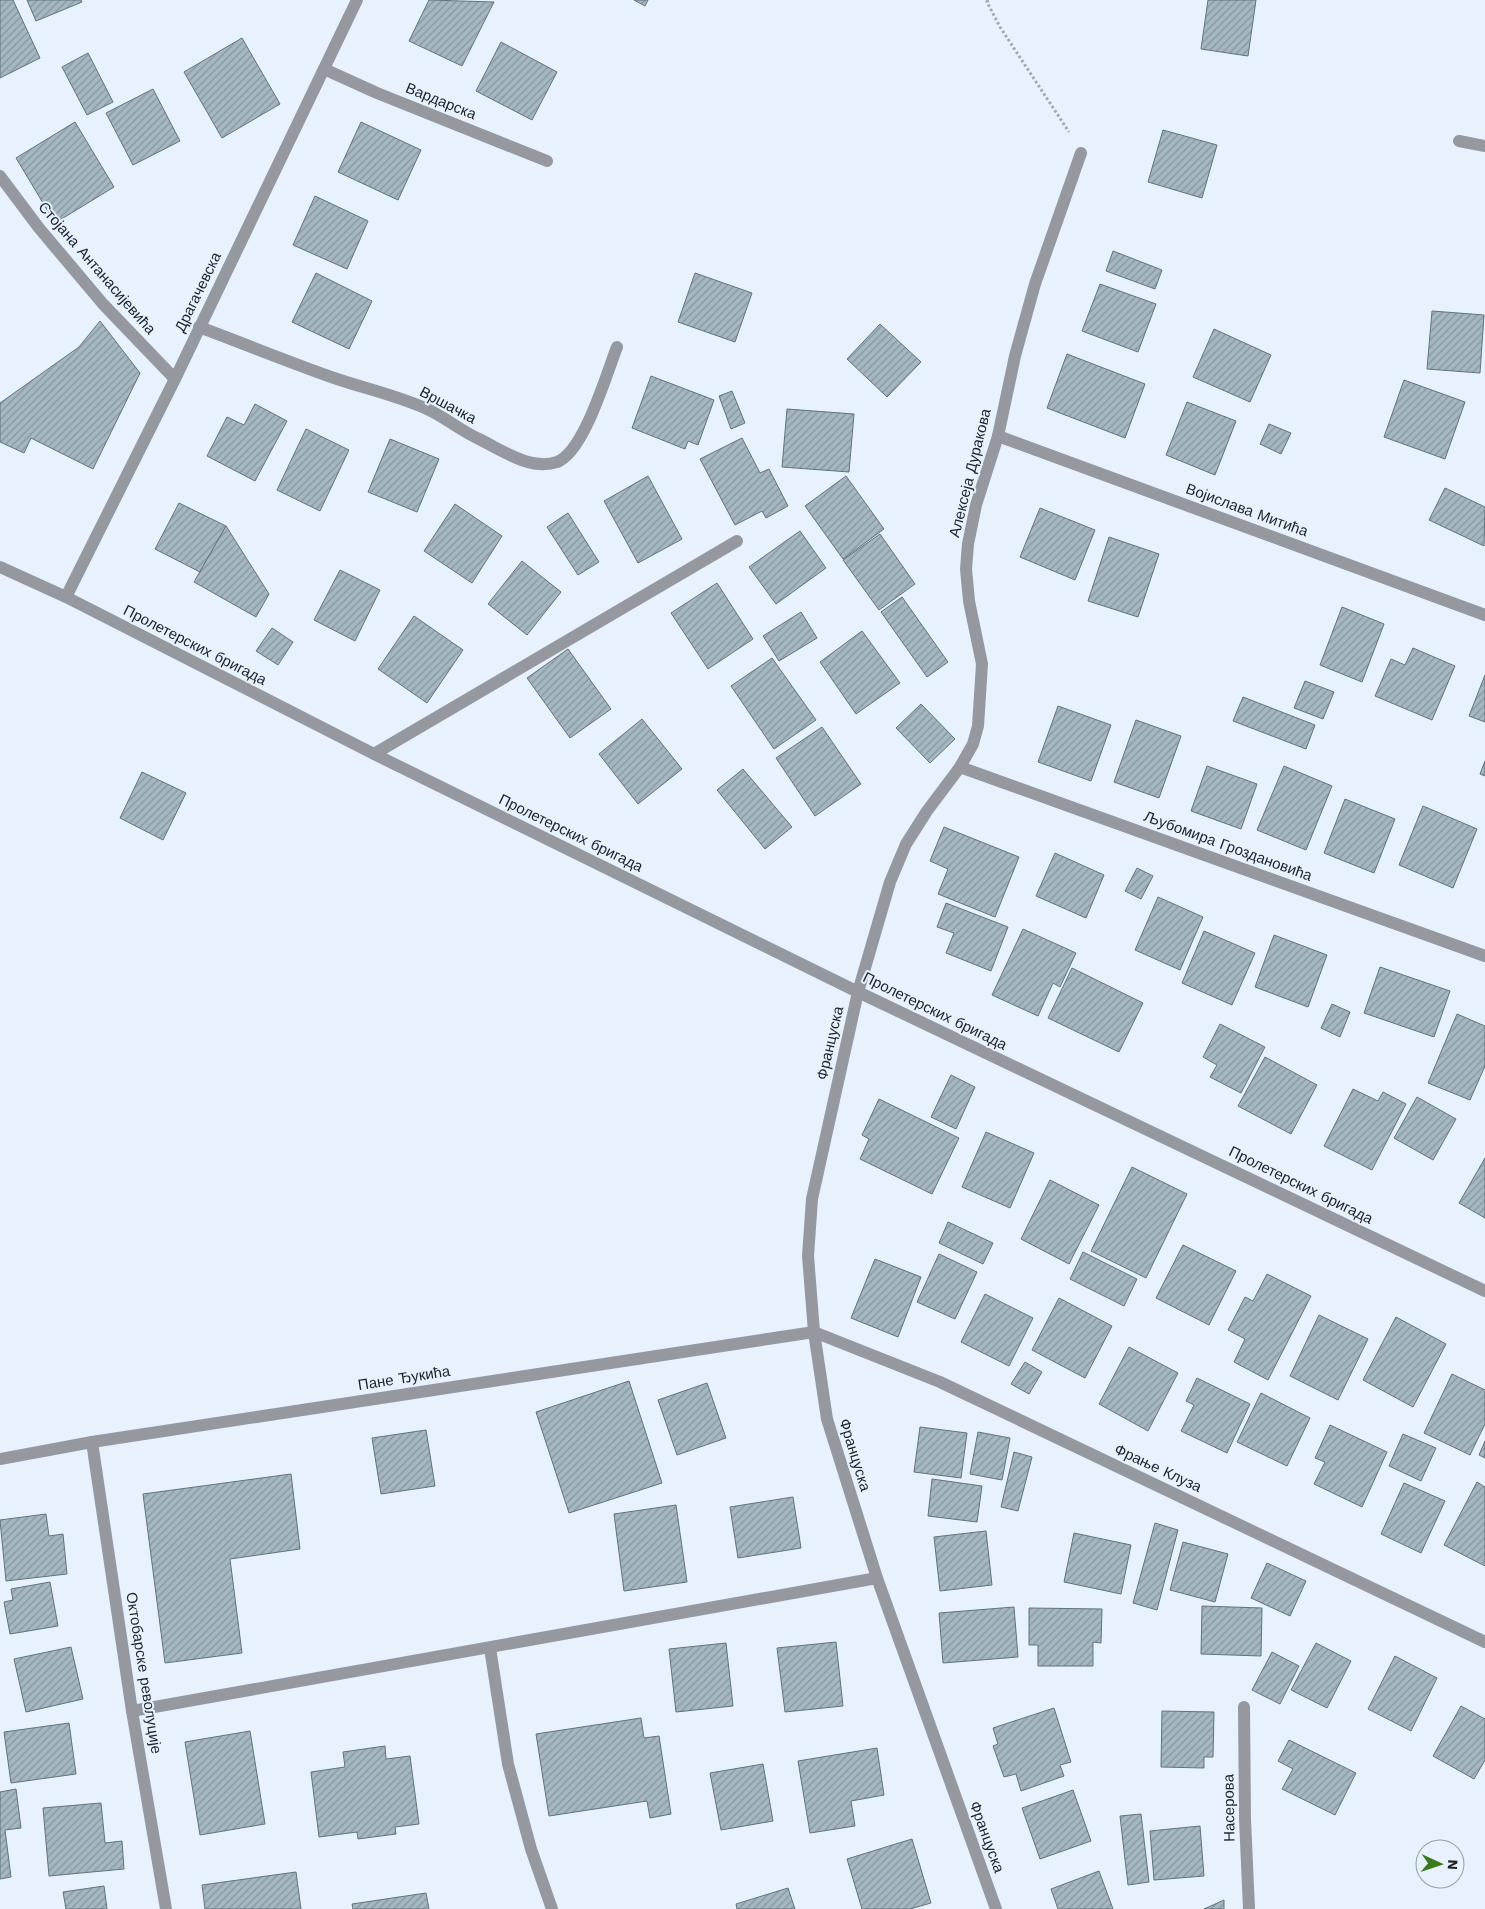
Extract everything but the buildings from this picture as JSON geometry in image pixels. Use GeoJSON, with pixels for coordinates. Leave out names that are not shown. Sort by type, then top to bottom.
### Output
{"type":"FeatureCollection","features":[{"type":"Feature","properties":{"kind":"street","name":"Драгачевска"},"geometry":{"type":"LineString","coordinates":[[66,597],[175,378],[357,0]]}},
{"type":"Feature","properties":{"kind":"street","name":"Вардарска"},"geometry":{"type":"LineString","coordinates":[[324,69],[377,93],[547,160]]}},
{"type":"Feature","properties":{"kind":"street"},"geometry":{"type":"LineString","coordinates":[[1459,141],[1485,146]]}},
{"type":"Feature","properties":{"kind":"street","name":"Алексеја Дуракова"},"geometry":{"type":"LineString","coordinates":[[858,992],[890,882],[906,844],[974,744],[978,726],[982,664],[966,569],[968,544],[976,505],[998,436],[1015,356],[1035,284],[1081,153]]}},
{"type":"Feature","properties":{"kind":"street","name":"Стојана Антанасијевића"},"geometry":{"type":"LineString","coordinates":[[0,176],[39,228],[103,304],[175,378]]}},
{"type":"Feature","properties":{"kind":"street","name":"Вршачка"},"geometry":{"type":"LineString","coordinates":[[199,327],[337,379],[427,409],[468,434],[526,462],[541,464],[556,462],[567,456],[576,446],[588,422],[617,347]]}},
{"type":"Feature","properties":{"kind":"street","name":"Војислава Митића"},"geometry":{"type":"LineString","coordinates":[[998,436],[1485,615]]}},
{"type":"Feature","properties":{"kind":"street"},"geometry":{"type":"LineString","coordinates":[[374,754],[736,541]]}},
{"type":"Feature","properties":{"kind":"street","name":"Пролетерских бригада"},"geometry":{"type":"LineString","coordinates":[[0,567],[66,597],[374,754],[858,992],[1485,1291]]}},
{"type":"Feature","properties":{"kind":"street","name":"Љубомира Гроздановића"},"geometry":{"type":"LineString","coordinates":[[960,766],[1485,956]]}},
{"type":"Feature","properties":{"kind":"street","name":"Француска"},"geometry":{"type":"LineString","coordinates":[[858,992],[812,1198],[808,1256],[814,1332],[827,1419],[876,1578],[996,1909]]}},
{"type":"Feature","properties":{"kind":"street","name":"Пане Ђукића"},"geometry":{"type":"LineString","coordinates":[[0,1459],[92,1442],[814,1332]]}},
{"type":"Feature","properties":{"kind":"street","name":"Фрање Клуза"},"geometry":{"type":"LineString","coordinates":[[814,1332],[940,1382],[1485,1642]]}},
{"type":"Feature","properties":{"kind":"street","name":"Октобарске револуције"},"geometry":{"type":"LineString","coordinates":[[92,1442],[132,1711],[166,1909]]}},
{"type":"Feature","properties":{"kind":"street"},"geometry":{"type":"LineString","coordinates":[[132,1711],[876,1578]]}},
{"type":"Feature","properties":{"kind":"street"},"geometry":{"type":"LineString","coordinates":[[490,1648],[508,1764],[531,1849],[552,1909]]}},
{"type":"Feature","properties":{"kind":"street","name":"Насерова"},"geometry":{"type":"LineString","coordinates":[[1244,1707],[1245,1818],[1250,1909]]}},
{"type":"Feature","properties":{"kind":"path"},"geometry":{"type":"LineString","coordinates":[[987,1],[1000,27],[1081,153]]}}]}
